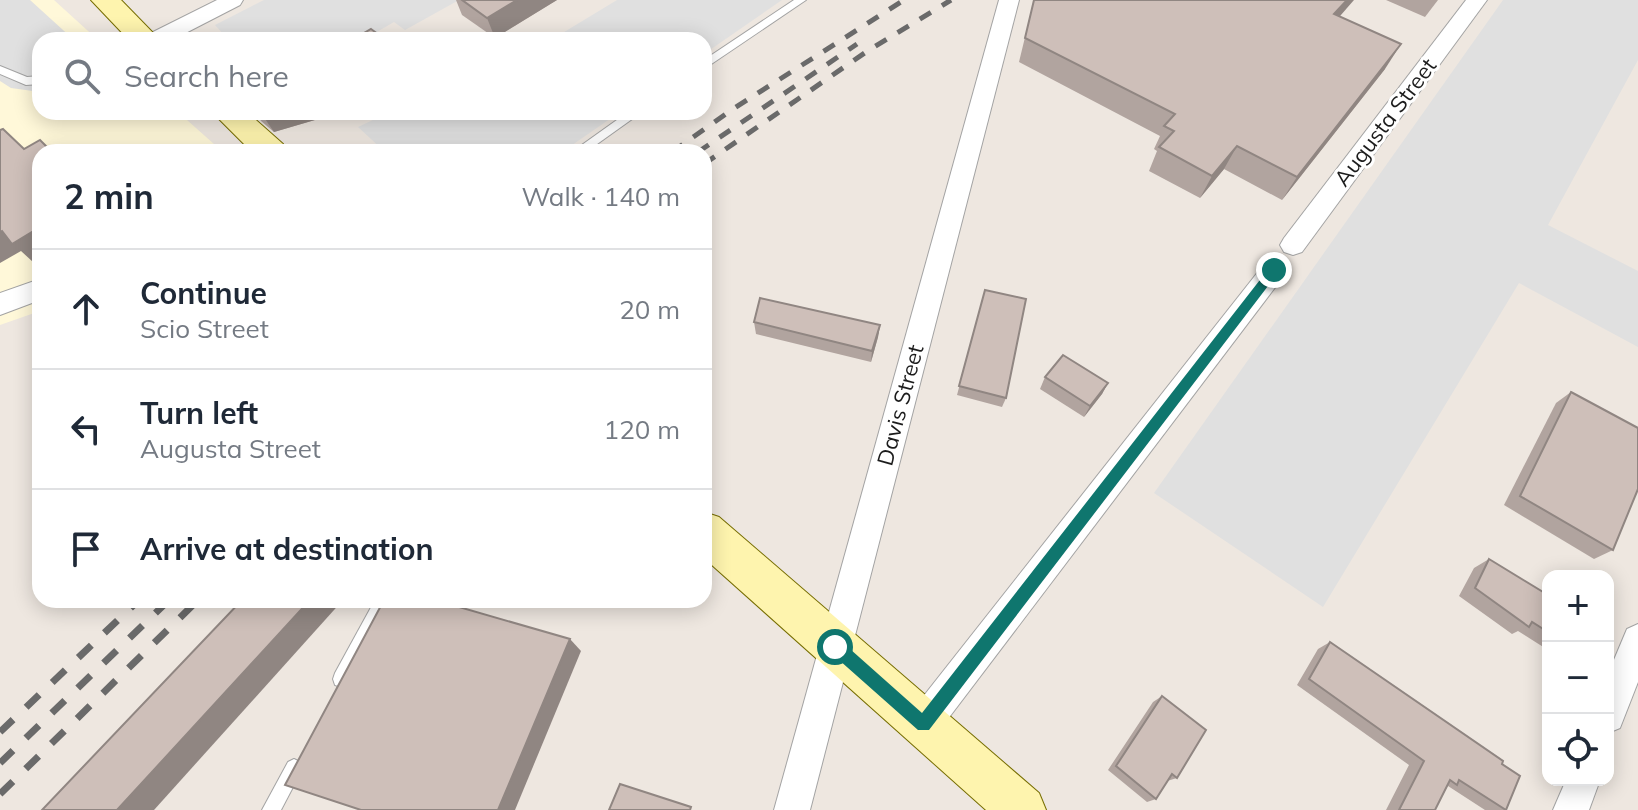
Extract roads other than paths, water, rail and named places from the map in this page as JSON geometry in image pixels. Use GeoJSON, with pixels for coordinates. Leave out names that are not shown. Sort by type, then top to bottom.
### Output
{"type":"FeatureCollection","features":[{"type":"Feature","properties":{"kind":"street"},"geometry":{"type":"LineString","coordinates":[[105,0],[138,32]]}},
{"type":"Feature","properties":{"kind":"street"},"geometry":{"type":"LineString","coordinates":[[171,32],[233,0]]}},
{"type":"Feature","properties":{"kind":"street","name":"Davis Street"},"geometry":{"type":"LineString","coordinates":[[792,810],[1009,0]]}},
{"type":"Feature","properties":{"kind":"street","name":"Augusta Street"},"geometry":{"type":"LineString","coordinates":[[1293,245],[1477,0]]}},
{"type":"Feature","properties":{"kind":"street"},"geometry":{"type":"LineString","coordinates":[[236,120],[263,144]]}},
{"type":"Feature","properties":{"kind":"street"},"geometry":{"type":"LineString","coordinates":[[923,724],[1274,270]]}},
{"type":"Feature","properties":{"kind":"street"},"geometry":{"type":"LineString","coordinates":[[0,304],[32,292]]}},
{"type":"Feature","properties":{"kind":"street"},"geometry":{"type":"LineString","coordinates":[[712,538],[1022,810]]}},
{"type":"Feature","properties":{"kind":"street"},"geometry":{"type":"LineString","coordinates":[[1609,714],[1638,640]]}},
{"type":"Feature","properties":{"kind":"street"},"geometry":{"type":"LineString","coordinates":[[1571,810],[1581,786]]}},
{"type":"Feature","properties":{"kind":"lane"},"geometry":{"type":"LineString","coordinates":[[712,60],[801,0]]}},
{"type":"Feature","properties":{"kind":"lane"},"geometry":{"type":"LineString","coordinates":[[0,70],[32,81]]}},
{"type":"Feature","properties":{"kind":"lane"},"geometry":{"type":"LineString","coordinates":[[590,144],[624,120]]}},
{"type":"Feature","properties":{"kind":"lane"},"geometry":{"type":"LineString","coordinates":[[331,698],[380,608]]}},
{"type":"Feature","properties":{"kind":"lane"},"geometry":{"type":"LineString","coordinates":[[271,810],[301,754]]}},
{"type":"Feature","properties":{"kind":"railway"},"geometry":{"type":"LineString","coordinates":[[683,144],[904,0]]}},
{"type":"Feature","properties":{"kind":"railway"},"geometry":{"type":"LineString","coordinates":[[712,158],[866,52],[951,0]]}},
{"type":"Feature","properties":{"kind":"railway"},"geometry":{"type":"LineString","coordinates":[[710,144],[857,44]]}},
{"type":"Feature","properties":{"kind":"railway"},"geometry":{"type":"LineString","coordinates":[[0,732],[131,608]]}},
{"type":"Feature","properties":{"kind":"railway"},"geometry":{"type":"LineString","coordinates":[[0,763],[161,608]]}},
{"type":"Feature","properties":{"kind":"railway"},"geometry":{"type":"LineString","coordinates":[[0,794],[190,608]]}}]}
